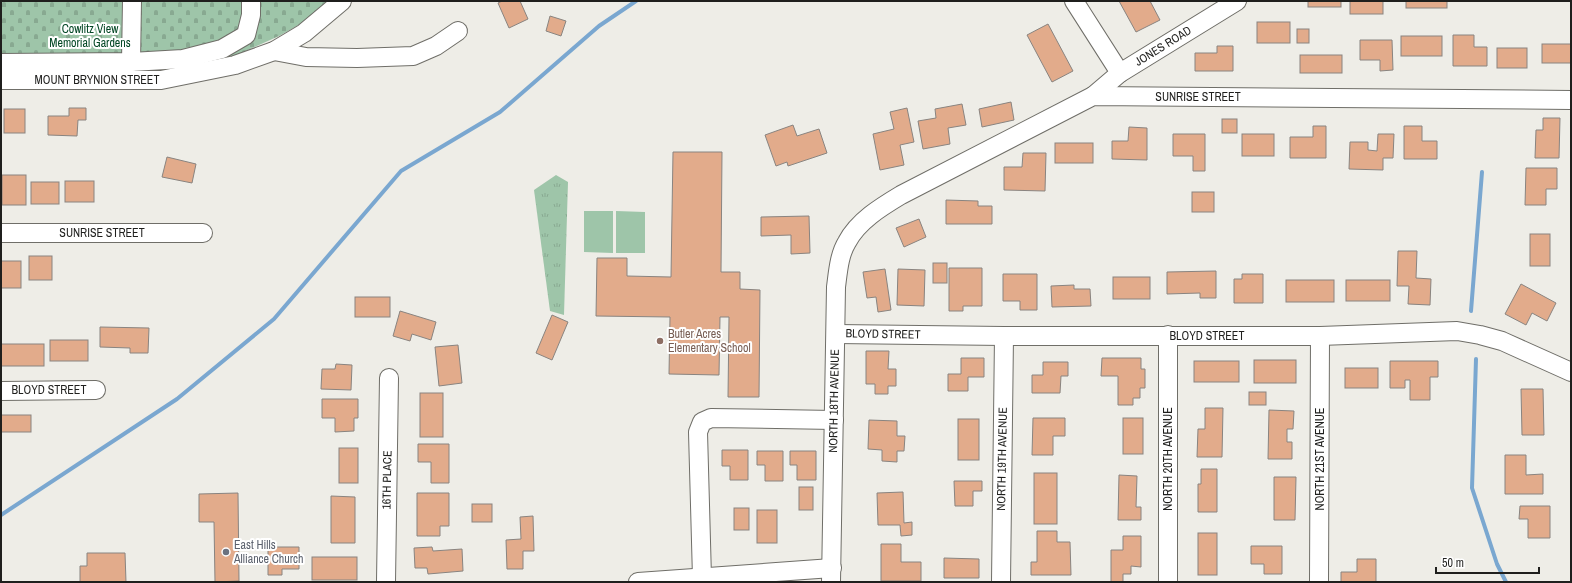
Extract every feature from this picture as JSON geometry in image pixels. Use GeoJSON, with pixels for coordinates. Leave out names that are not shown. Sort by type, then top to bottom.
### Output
{"type":"FeatureCollection","features":[{"type":"Feature","properties":{"kind":"street"},"geometry":{"type":"LineString","coordinates":[[132,1],[132,62]]}},
{"type":"Feature","properties":{"kind":"street"},"geometry":{"type":"LineString","coordinates":[[1,62],[132,62],[183,59],[222,49],[246,36],[251,1]]}},
{"type":"Feature","properties":{"kind":"street","name":"MOUNT BRYNION STREET"},"geometry":{"type":"LineString","coordinates":[[1,80],[161,80],[235,65],[274,51],[304,33],[342,1]]}},
{"type":"Feature","properties":{"kind":"street"},"geometry":{"type":"LineString","coordinates":[[1074,1],[1120,73]]}},
{"type":"Feature","properties":{"kind":"street","name":"JONES ROAD"},"geometry":{"type":"LineString","coordinates":[[1093,96],[1120,73],[1237,1]]}},
{"type":"Feature","properties":{"kind":"street"},"geometry":{"type":"LineString","coordinates":[[274,51],[306,57],[357,58],[413,56],[436,46],[458,31]]}},
{"type":"Feature","properties":{"kind":"street","name":"SUNRISE STREET"},"geometry":{"type":"LineString","coordinates":[[860,226],[878,209],[900,195],[1093,96],[1571,100]]}},
{"type":"Feature","properties":{"kind":"street","name":"NORTH 18TH AVENUE"},"geometry":{"type":"LineString","coordinates":[[832,575],[836,287],[839,264],[847,242],[860,226]]}},
{"type":"Feature","properties":{"kind":"street","name":"SUNRISE STREET"},"geometry":{"type":"LineString","coordinates":[[1,233],[204,233]]}},
{"type":"Feature","properties":{"kind":"street","name":"BLOYD STREET"},"geometry":{"type":"LineString","coordinates":[[836,334],[1004,336],[1320,336],[1457,331],[1480,334],[1502,341],[1571,372]]}},
{"type":"Feature","properties":{"kind":"street","name":"NORTH 20TH AVENUE"},"geometry":{"type":"LineString","coordinates":[[1168,335],[1168,582]]}},
{"type":"Feature","properties":{"kind":"street","name":"NORTH 19TH AVENUE"},"geometry":{"type":"LineString","coordinates":[[1000,582],[1004,336]]}},
{"type":"Feature","properties":{"kind":"street","name":"NORTH 21ST AVENUE"},"geometry":{"type":"LineString","coordinates":[[1319,582],[1320,336]]}},
{"type":"Feature","properties":{"kind":"street","name":"16TH PLACE"},"geometry":{"type":"LineString","coordinates":[[386,582],[389,378]]}},
{"type":"Feature","properties":{"kind":"street","name":"BLOYD STREET"},"geometry":{"type":"LineString","coordinates":[[1,390],[96,390]]}},
{"type":"Feature","properties":{"kind":"street"},"geometry":{"type":"LineString","coordinates":[[702,578],[698,432],[702,422],[711,418],[834,420]]}},
{"type":"Feature","properties":{"kind":"street"},"geometry":{"type":"LineString","coordinates":[[638,582],[702,578],[832,575]]}},
{"type":"Feature","properties":{"kind":"green space","name":"Cowlitz View Memorial Gardens"},"geometry":{"type":"Polygon","coordinates":[[[1,1],[329,1],[313,17],[279,36],[230,58],[153,70],[1,72],[1,1]]]}},
{"type":"Feature","properties":{"kind":"green space"},"geometry":{"type":"Polygon","coordinates":[[[556,175],[568,182],[564,315],[550,311],[534,190],[556,175]]]}},
{"type":"Feature","properties":{"kind":"green space"},"geometry":{"type":"Polygon","coordinates":[[[584,211],[613,211],[613,253],[584,252],[584,211]]]}},
{"type":"Feature","properties":{"kind":"green space"},"geometry":{"type":"Polygon","coordinates":[[[616,211],[645,212],[645,253],[616,253],[616,211]]]}},
{"type":"Feature","properties":{"kind":"building"},"geometry":{"type":"Polygon","coordinates":[[[502,1],[520,1],[528,19],[509,28],[498,3],[502,1]]]}},
{"type":"Feature","properties":{"kind":"building"},"geometry":{"type":"Polygon","coordinates":[[[1119,1],[1150,1],[1160,20],[1136,32],[1119,1]]]}},
{"type":"Feature","properties":{"kind":"building"},"geometry":{"type":"Polygon","coordinates":[[[1308,1],[1341,1],[1341,7],[1308,7],[1308,1]]]}},
{"type":"Feature","properties":{"kind":"building"},"geometry":{"type":"Polygon","coordinates":[[[1350,1],[1383,1],[1383,14],[1350,14],[1350,1]]]}},
{"type":"Feature","properties":{"kind":"building"},"geometry":{"type":"Polygon","coordinates":[[[1406,1],[1447,1],[1447,8],[1406,8],[1406,1]]]}},
{"type":"Feature","properties":{"kind":"building"},"geometry":{"type":"Polygon","coordinates":[[[550,16],[566,21],[561,36],[546,31],[550,16]]]}},
{"type":"Feature","properties":{"kind":"building"},"geometry":{"type":"Polygon","coordinates":[[[1257,22],[1290,22],[1290,43],[1257,43],[1257,22]]]}},
{"type":"Feature","properties":{"kind":"building"},"geometry":{"type":"Polygon","coordinates":[[[1048,24],[1073,71],[1052,82],[1027,35],[1048,24]]]}},
{"type":"Feature","properties":{"kind":"building"},"geometry":{"type":"Polygon","coordinates":[[[1297,29],[1309,29],[1309,43],[1297,43],[1297,29]]]}},
{"type":"Feature","properties":{"kind":"building"},"geometry":{"type":"Polygon","coordinates":[[[1453,35],[1474,35],[1474,47],[1487,47],[1487,66],[1453,66],[1453,35]]]}},
{"type":"Feature","properties":{"kind":"building"},"geometry":{"type":"Polygon","coordinates":[[[1401,36],[1442,36],[1442,56],[1401,56],[1401,36]]]}},
{"type":"Feature","properties":{"kind":"building"},"geometry":{"type":"Polygon","coordinates":[[[1360,40],[1392,40],[1393,70],[1380,71],[1380,60],[1360,60],[1360,40]]]}},
{"type":"Feature","properties":{"kind":"building"},"geometry":{"type":"Polygon","coordinates":[[[1542,44],[1571,44],[1571,63],[1542,63],[1542,44]]]}},
{"type":"Feature","properties":{"kind":"building"},"geometry":{"type":"Polygon","coordinates":[[[1217,46],[1233,46],[1233,71],[1195,71],[1195,53],[1217,53],[1217,46]]]}},
{"type":"Feature","properties":{"kind":"building"},"geometry":{"type":"Polygon","coordinates":[[[1497,48],[1527,48],[1527,68],[1497,68],[1497,48]]]}},
{"type":"Feature","properties":{"kind":"building"},"geometry":{"type":"Polygon","coordinates":[[[1300,55],[1342,55],[1342,73],[1300,73],[1300,55]]]}},
{"type":"Feature","properties":{"kind":"building"},"geometry":{"type":"Polygon","coordinates":[[[1011,102],[1014,120],[982,127],[979,109],[1011,102]]]}},
{"type":"Feature","properties":{"kind":"building"},"geometry":{"type":"Polygon","coordinates":[[[962,104],[966,125],[948,128],[950,144],[923,149],[918,121],[936,118],[935,109],[962,104]]]}},
{"type":"Feature","properties":{"kind":"building"},"geometry":{"type":"Polygon","coordinates":[[[69,108],[86,108],[86,120],[78,120],[77,136],[48,135],[48,116],[69,116],[69,108]]]}},
{"type":"Feature","properties":{"kind":"building"},"geometry":{"type":"Polygon","coordinates":[[[907,108],[914,142],[900,145],[904,165],[880,170],[873,134],[894,129],[890,112],[907,108]]]}},
{"type":"Feature","properties":{"kind":"building"},"geometry":{"type":"Polygon","coordinates":[[[4,109],[25,109],[25,133],[4,133],[4,109]]]}},
{"type":"Feature","properties":{"kind":"building"},"geometry":{"type":"Polygon","coordinates":[[[1543,118],[1560,118],[1559,158],[1535,158],[1536,130],[1543,130],[1543,118]]]}},
{"type":"Feature","properties":{"kind":"building"},"geometry":{"type":"Polygon","coordinates":[[[1222,119],[1237,119],[1237,133],[1222,133],[1222,119]]]}},
{"type":"Feature","properties":{"kind":"building"},"geometry":{"type":"Polygon","coordinates":[[[793,125],[797,136],[819,129],[827,153],[788,166],[787,162],[776,166],[765,135],[793,125]]]}},
{"type":"Feature","properties":{"kind":"building"},"geometry":{"type":"Polygon","coordinates":[[[1313,126],[1326,126],[1326,158],[1290,158],[1290,137],[1313,137],[1313,126]]]}},
{"type":"Feature","properties":{"kind":"building"},"geometry":{"type":"Polygon","coordinates":[[[1404,126],[1422,126],[1422,141],[1437,141],[1437,159],[1404,159],[1404,126]]]}},
{"type":"Feature","properties":{"kind":"building"},"geometry":{"type":"Polygon","coordinates":[[[1129,127],[1147,128],[1147,160],[1112,159],[1112,141],[1128,141],[1129,127]]]}},
{"type":"Feature","properties":{"kind":"building"},"geometry":{"type":"Polygon","coordinates":[[[1173,134],[1205,134],[1205,171],[1193,171],[1193,156],[1173,156],[1173,134]]]}},
{"type":"Feature","properties":{"kind":"building"},"geometry":{"type":"Polygon","coordinates":[[[1242,134],[1274,134],[1274,156],[1242,156],[1242,134]]]}},
{"type":"Feature","properties":{"kind":"building"},"geometry":{"type":"Polygon","coordinates":[[[1378,134],[1394,134],[1393,158],[1383,158],[1383,170],[1349,169],[1350,142],[1368,142],[1368,150],[1377,151],[1378,134]]]}},
{"type":"Feature","properties":{"kind":"building"},"geometry":{"type":"Polygon","coordinates":[[[1055,143],[1093,143],[1093,163],[1055,163],[1055,143]]]}},
{"type":"Feature","properties":{"kind":"building"},"geometry":{"type":"Polygon","coordinates":[[[673,152],[722,152],[721,272],[740,272],[740,289],[760,290],[759,397],[728,397],[729,317],[720,317],[719,375],[669,374],[670,317],[596,316],[597,258],[627,258],[627,276],[671,277],[673,152]]]}},
{"type":"Feature","properties":{"kind":"building"},"geometry":{"type":"Polygon","coordinates":[[[1023,153],[1046,153],[1045,191],[1004,190],[1004,167],[1022,167],[1023,153]]]}},
{"type":"Feature","properties":{"kind":"building"},"geometry":{"type":"Polygon","coordinates":[[[167,157],[196,164],[192,183],[162,177],[167,157]]]}},
{"type":"Feature","properties":{"kind":"building"},"geometry":{"type":"Polygon","coordinates":[[[1526,168],[1557,168],[1557,189],[1546,189],[1546,205],[1525,205],[1526,168]]]}},
{"type":"Feature","properties":{"kind":"building"},"geometry":{"type":"Polygon","coordinates":[[[2,175],[26,175],[26,205],[2,205],[2,175]]]}},
{"type":"Feature","properties":{"kind":"building"},"geometry":{"type":"Polygon","coordinates":[[[65,181],[94,181],[94,202],[65,202],[65,181]]]}},
{"type":"Feature","properties":{"kind":"building"},"geometry":{"type":"Polygon","coordinates":[[[31,182],[59,182],[59,204],[31,204],[31,182]]]}},
{"type":"Feature","properties":{"kind":"building"},"geometry":{"type":"Polygon","coordinates":[[[1192,192],[1214,192],[1214,212],[1192,212],[1192,192]]]}},
{"type":"Feature","properties":{"kind":"building"},"geometry":{"type":"Polygon","coordinates":[[[946,200],[978,201],[978,206],[992,206],[992,224],[946,224],[946,200]]]}},
{"type":"Feature","properties":{"kind":"building"},"geometry":{"type":"Polygon","coordinates":[[[809,216],[810,253],[791,254],[791,235],[761,236],[761,217],[809,216]]]}},
{"type":"Feature","properties":{"kind":"building"},"geometry":{"type":"Polygon","coordinates":[[[919,219],[926,237],[904,247],[896,228],[919,219]]]}},
{"type":"Feature","properties":{"kind":"building"},"geometry":{"type":"Polygon","coordinates":[[[1530,234],[1550,234],[1550,266],[1530,266],[1530,234]]]}},
{"type":"Feature","properties":{"kind":"building"},"geometry":{"type":"Polygon","coordinates":[[[1398,251],[1417,251],[1416,278],[1431,279],[1430,305],[1408,304],[1409,286],[1397,286],[1398,251]]]}},
{"type":"Feature","properties":{"kind":"building"},"geometry":{"type":"Polygon","coordinates":[[[29,256],[52,256],[52,280],[29,280],[29,256]]]}},
{"type":"Feature","properties":{"kind":"building"},"geometry":{"type":"Polygon","coordinates":[[[1,261],[21,261],[21,288],[1,288],[1,261]]]}},
{"type":"Feature","properties":{"kind":"building"},"geometry":{"type":"Polygon","coordinates":[[[933,263],[947,263],[947,283],[933,283],[933,263]]]}},
{"type":"Feature","properties":{"kind":"building"},"geometry":{"type":"Polygon","coordinates":[[[949,268],[982,268],[982,306],[963,306],[963,311],[949,311],[949,268]]]}},
{"type":"Feature","properties":{"kind":"building"},"geometry":{"type":"Polygon","coordinates":[[[885,269],[891,310],[878,312],[876,297],[867,298],[863,272],[885,269]]]}},
{"type":"Feature","properties":{"kind":"building"},"geometry":{"type":"Polygon","coordinates":[[[898,269],[925,270],[924,306],[897,305],[898,269]]]}},
{"type":"Feature","properties":{"kind":"building"},"geometry":{"type":"Polygon","coordinates":[[[1216,271],[1216,298],[1200,298],[1200,293],[1167,294],[1167,272],[1216,271]]]}},
{"type":"Feature","properties":{"kind":"building"},"geometry":{"type":"Polygon","coordinates":[[[1003,274],[1037,274],[1037,310],[1020,310],[1020,301],[1003,301],[1003,274]]]}},
{"type":"Feature","properties":{"kind":"building"},"geometry":{"type":"Polygon","coordinates":[[[1242,274],[1263,274],[1263,303],[1234,303],[1234,279],[1242,279],[1242,274]]]}},
{"type":"Feature","properties":{"kind":"building"},"geometry":{"type":"Polygon","coordinates":[[[1113,277],[1150,277],[1150,299],[1113,299],[1113,277]]]}},
{"type":"Feature","properties":{"kind":"building"},"geometry":{"type":"Polygon","coordinates":[[[1286,280],[1334,280],[1334,302],[1286,302],[1286,280]]]}},
{"type":"Feature","properties":{"kind":"building"},"geometry":{"type":"Polygon","coordinates":[[[1346,280],[1390,280],[1390,301],[1346,301],[1346,280]]]}},
{"type":"Feature","properties":{"kind":"building"},"geometry":{"type":"Polygon","coordinates":[[[1521,284],[1556,303],[1547,321],[1532,313],[1526,325],[1505,314],[1521,284]]]}},
{"type":"Feature","properties":{"kind":"building"},"geometry":{"type":"Polygon","coordinates":[[[1074,285],[1074,289],[1090,289],[1091,306],[1052,307],[1051,286],[1074,285]]]}},
{"type":"Feature","properties":{"kind":"building"},"geometry":{"type":"Polygon","coordinates":[[[355,297],[390,297],[390,317],[355,317],[355,297]]]}},
{"type":"Feature","properties":{"kind":"building"},"geometry":{"type":"Polygon","coordinates":[[[400,311],[436,322],[431,340],[412,334],[410,341],[393,336],[400,311]]]}},
{"type":"Feature","properties":{"kind":"building"},"geometry":{"type":"Polygon","coordinates":[[[552,315],[568,322],[552,360],[536,353],[552,315]]]}},
{"type":"Feature","properties":{"kind":"building"},"geometry":{"type":"Polygon","coordinates":[[[100,327],[149,328],[148,353],[130,353],[130,348],[100,347],[100,327]]]}},
{"type":"Feature","properties":{"kind":"building"},"geometry":{"type":"Polygon","coordinates":[[[50,340],[88,340],[88,361],[50,361],[50,340]]]}},
{"type":"Feature","properties":{"kind":"building"},"geometry":{"type":"Polygon","coordinates":[[[1,344],[44,344],[44,366],[1,366],[1,344]]]}},
{"type":"Feature","properties":{"kind":"building"},"geometry":{"type":"Polygon","coordinates":[[[458,345],[462,383],[439,386],[435,347],[458,345]]]}},
{"type":"Feature","properties":{"kind":"building"},"geometry":{"type":"Polygon","coordinates":[[[866,351],[889,351],[888,369],[896,369],[896,386],[888,386],[888,394],[875,394],[875,384],[866,384],[866,351]]]}},
{"type":"Feature","properties":{"kind":"building"},"geometry":{"type":"Polygon","coordinates":[[[961,358],[984,358],[984,377],[968,377],[968,391],[948,391],[948,374],[961,374],[961,358]]]}},
{"type":"Feature","properties":{"kind":"building"},"geometry":{"type":"Polygon","coordinates":[[[1102,358],[1141,358],[1141,369],[1145,369],[1145,388],[1140,388],[1140,398],[1133,398],[1133,405],[1118,405],[1118,376],[1101,376],[1102,358]]]}},
{"type":"Feature","properties":{"kind":"building"},"geometry":{"type":"Polygon","coordinates":[[[1254,360],[1296,360],[1296,383],[1254,383],[1254,360]]]}},
{"type":"Feature","properties":{"kind":"building"},"geometry":{"type":"Polygon","coordinates":[[[1194,361],[1239,361],[1239,382],[1194,382],[1194,361]]]}},
{"type":"Feature","properties":{"kind":"building"},"geometry":{"type":"Polygon","coordinates":[[[1390,361],[1438,361],[1438,377],[1430,377],[1430,400],[1410,400],[1410,380],[1405,380],[1405,388],[1390,388],[1390,361]]]}},
{"type":"Feature","properties":{"kind":"building"},"geometry":{"type":"Polygon","coordinates":[[[1043,362],[1068,362],[1068,376],[1061,376],[1060,393],[1032,393],[1032,375],[1043,375],[1043,362]]]}},
{"type":"Feature","properties":{"kind":"building"},"geometry":{"type":"Polygon","coordinates":[[[336,364],[352,365],[351,390],[321,389],[322,369],[335,369],[336,364]]]}},
{"type":"Feature","properties":{"kind":"building"},"geometry":{"type":"Polygon","coordinates":[[[1345,368],[1378,368],[1378,388],[1345,388],[1345,368]]]}},
{"type":"Feature","properties":{"kind":"building"},"geometry":{"type":"Polygon","coordinates":[[[1521,389],[1543,389],[1544,435],[1522,435],[1521,389]]]}},
{"type":"Feature","properties":{"kind":"building"},"geometry":{"type":"Polygon","coordinates":[[[1249,392],[1266,392],[1266,405],[1249,405],[1249,392]]]}},
{"type":"Feature","properties":{"kind":"building"},"geometry":{"type":"Polygon","coordinates":[[[420,393],[443,393],[443,437],[420,437],[420,393]]]}},
{"type":"Feature","properties":{"kind":"building"},"geometry":{"type":"Polygon","coordinates":[[[322,399],[358,399],[358,418],[354,418],[354,431],[335,432],[335,418],[322,418],[322,399]]]}},
{"type":"Feature","properties":{"kind":"building"},"geometry":{"type":"Polygon","coordinates":[[[1205,408],[1223,408],[1222,457],[1197,457],[1198,429],[1205,429],[1205,408]]]}},
{"type":"Feature","properties":{"kind":"building"},"geometry":{"type":"Polygon","coordinates":[[[1269,410],[1294,411],[1293,429],[1287,429],[1287,442],[1292,442],[1292,459],[1268,459],[1269,410]]]}},
{"type":"Feature","properties":{"kind":"building"},"geometry":{"type":"Polygon","coordinates":[[[1,415],[31,415],[31,432],[1,432],[1,415]]]}},
{"type":"Feature","properties":{"kind":"building"},"geometry":{"type":"Polygon","coordinates":[[[1033,418],[1065,418],[1065,436],[1053,436],[1053,455],[1032,455],[1033,418]]]}},
{"type":"Feature","properties":{"kind":"building"},"geometry":{"type":"Polygon","coordinates":[[[1123,418],[1143,418],[1143,454],[1123,454],[1123,418]]]}},
{"type":"Feature","properties":{"kind":"building"},"geometry":{"type":"Polygon","coordinates":[[[958,419],[979,419],[979,460],[958,460],[958,419]]]}},
{"type":"Feature","properties":{"kind":"building"},"geometry":{"type":"Polygon","coordinates":[[[869,420],[897,421],[897,436],[905,436],[904,451],[897,451],[897,462],[882,461],[882,450],[868,449],[869,420]]]}},
{"type":"Feature","properties":{"kind":"building"},"geometry":{"type":"Polygon","coordinates":[[[418,444],[449,444],[449,483],[431,483],[431,462],[418,462],[418,444]]]}},
{"type":"Feature","properties":{"kind":"building"},"geometry":{"type":"Polygon","coordinates":[[[339,448],[358,448],[358,483],[339,483],[339,448]]]}},
{"type":"Feature","properties":{"kind":"building"},"geometry":{"type":"Polygon","coordinates":[[[722,450],[748,450],[748,480],[730,480],[730,466],[722,466],[722,450]]]}},
{"type":"Feature","properties":{"kind":"building"},"geometry":{"type":"Polygon","coordinates":[[[757,451],[783,451],[783,481],[765,481],[765,465],[757,465],[757,451]]]}},
{"type":"Feature","properties":{"kind":"building"},"geometry":{"type":"Polygon","coordinates":[[[790,451],[816,451],[816,480],[797,480],[797,465],[790,465],[790,451]]]}},
{"type":"Feature","properties":{"kind":"building"},"geometry":{"type":"Polygon","coordinates":[[[1505,455],[1526,455],[1526,475],[1543,474],[1543,494],[1505,494],[1505,455]]]}},
{"type":"Feature","properties":{"kind":"building"},"geometry":{"type":"Polygon","coordinates":[[[1201,469],[1217,469],[1217,512],[1198,512],[1198,484],[1201,484],[1201,469]]]}},
{"type":"Feature","properties":{"kind":"building"},"geometry":{"type":"Polygon","coordinates":[[[1034,473],[1057,473],[1057,524],[1034,524],[1034,473]]]}},
{"type":"Feature","properties":{"kind":"building"},"geometry":{"type":"Polygon","coordinates":[[[1119,475],[1137,476],[1136,507],[1141,507],[1141,520],[1118,520],[1119,475]]]}},
{"type":"Feature","properties":{"kind":"building"},"geometry":{"type":"Polygon","coordinates":[[[1274,477],[1296,477],[1295,520],[1274,520],[1274,477]]]}},
{"type":"Feature","properties":{"kind":"building"},"geometry":{"type":"Polygon","coordinates":[[[954,481],[982,481],[982,491],[973,491],[973,506],[955,506],[954,481]]]}},
{"type":"Feature","properties":{"kind":"building"},"geometry":{"type":"Polygon","coordinates":[[[799,487],[813,487],[813,510],[799,510],[799,487]]]}},
{"type":"Feature","properties":{"kind":"building"},"geometry":{"type":"Polygon","coordinates":[[[903,492],[904,523],[912,522],[912,535],[901,536],[900,525],[878,525],[877,493],[903,492]]]}},
{"type":"Feature","properties":{"kind":"building","name":"East Hills Alliance Church"},"geometry":{"type":"Polygon","coordinates":[[[238,493],[239,581],[215,582],[214,522],[199,522],[199,494],[238,493]]]}},
{"type":"Feature","properties":{"kind":"building"},"geometry":{"type":"Polygon","coordinates":[[[417,493],[449,493],[449,526],[440,526],[440,536],[417,536],[417,493]]]}},
{"type":"Feature","properties":{"kind":"building"},"geometry":{"type":"Polygon","coordinates":[[[331,496],[355,497],[355,543],[331,543],[331,496]]]}},
{"type":"Feature","properties":{"kind":"building"},"geometry":{"type":"Polygon","coordinates":[[[472,504],[492,504],[492,522],[472,522],[472,504]]]}},
{"type":"Feature","properties":{"kind":"building"},"geometry":{"type":"Polygon","coordinates":[[[1520,506],[1550,506],[1550,538],[1528,538],[1528,519],[1519,519],[1520,506]]]}},
{"type":"Feature","properties":{"kind":"building"},"geometry":{"type":"Polygon","coordinates":[[[734,508],[749,508],[749,530],[734,530],[734,508]]]}},
{"type":"Feature","properties":{"kind":"building"},"geometry":{"type":"Polygon","coordinates":[[[757,510],[777,510],[777,543],[757,543],[757,510]]]}},
{"type":"Feature","properties":{"kind":"building"},"geometry":{"type":"Polygon","coordinates":[[[533,516],[534,551],[523,551],[523,569],[507,569],[506,540],[521,539],[520,517],[533,516]]]}},
{"type":"Feature","properties":{"kind":"building"},"geometry":{"type":"Polygon","coordinates":[[[1037,531],[1057,531],[1057,542],[1070,542],[1071,575],[1031,575],[1031,562],[1037,562],[1037,531]]]}},
{"type":"Feature","properties":{"kind":"building"},"geometry":{"type":"Polygon","coordinates":[[[1198,533],[1217,533],[1217,575],[1198,575],[1198,533]]]}},
{"type":"Feature","properties":{"kind":"building"},"geometry":{"type":"Polygon","coordinates":[[[1123,536],[1141,536],[1141,567],[1131,566],[1131,574],[1123,574],[1123,582],[1111,582],[1111,550],[1123,550],[1123,536]]]}},
{"type":"Feature","properties":{"kind":"building"},"geometry":{"type":"Polygon","coordinates":[[[881,544],[901,544],[901,562],[921,562],[921,581],[881,581],[881,544]]]}},
{"type":"Feature","properties":{"kind":"building"},"geometry":{"type":"Polygon","coordinates":[[[1251,546],[1282,546],[1282,574],[1264,574],[1264,564],[1251,564],[1251,546]]]}},
{"type":"Feature","properties":{"kind":"building"},"geometry":{"type":"Polygon","coordinates":[[[268,547],[299,547],[299,569],[282,569],[282,575],[268,575],[268,547]]]}},
{"type":"Feature","properties":{"kind":"building"},"geometry":{"type":"Polygon","coordinates":[[[432,547],[433,551],[462,549],[463,571],[428,574],[427,568],[415,568],[414,548],[432,547]]]}},
{"type":"Feature","properties":{"kind":"building"},"geometry":{"type":"Polygon","coordinates":[[[87,553],[125,553],[126,582],[80,582],[80,566],[87,566],[87,553]]]}},
{"type":"Feature","properties":{"kind":"building"},"geometry":{"type":"Polygon","coordinates":[[[312,557],[357,557],[357,580],[312,580],[312,557]]]}},
{"type":"Feature","properties":{"kind":"building"},"geometry":{"type":"Polygon","coordinates":[[[944,558],[979,559],[979,578],[944,578],[944,558]]]}},
{"type":"Feature","properties":{"kind":"building"},"geometry":{"type":"Polygon","coordinates":[[[1357,559],[1376,559],[1376,582],[1341,582],[1341,572],[1357,572],[1357,559]]]}},
{"type":"Feature","properties":{"kind":"waterway"},"geometry":{"type":"LineString","coordinates":[[1,515],[177,399],[274,319],[401,171],[500,112],[599,26],[636,1]]}},
{"type":"Feature","properties":{"kind":"waterway"},"geometry":{"type":"LineString","coordinates":[[1471,311],[1482,172]]}},
{"type":"Feature","properties":{"kind":"waterway"},"geometry":{"type":"LineString","coordinates":[[1476,359],[1472,488],[1497,564],[1506,582]]}},
{"type":"Feature","properties":{"kind":"place","name":"Butler Acres Elementary School"},"geometry":{"type":"Point","coordinates":[660,341]}},
{"type":"Feature","properties":{"kind":"place","name":"East Hills Alliance Church"},"geometry":{"type":"Point","coordinates":[226,552]}}]}
